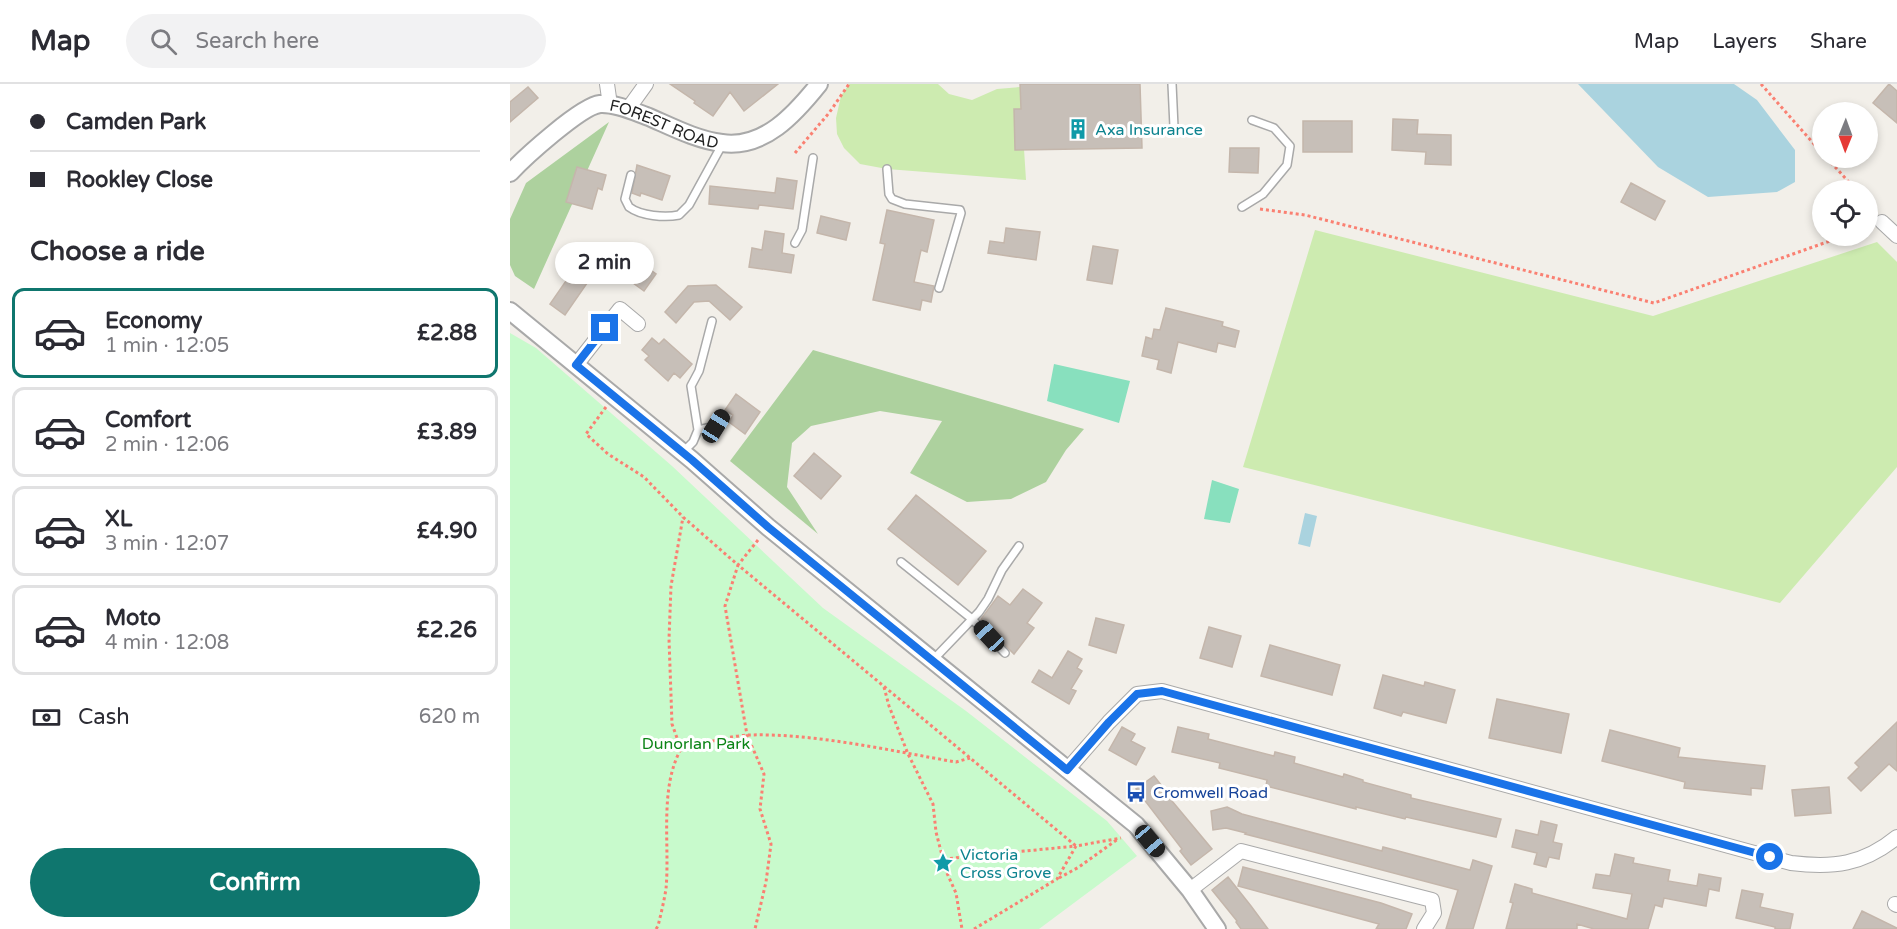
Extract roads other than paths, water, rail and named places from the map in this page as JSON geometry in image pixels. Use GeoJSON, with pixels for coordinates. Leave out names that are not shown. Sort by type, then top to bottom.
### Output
{"type":"FeatureCollection","features":[{"type":"Feature","properties":{"kind":"street"},"geometry":{"type":"LineString","coordinates":[[608,84],[610,105]]}},
{"type":"Feature","properties":{"kind":"street"},"geometry":{"type":"LineString","coordinates":[[628,109],[646,84]]}},
{"type":"Feature","properties":{"kind":"street","name":"FOREST ROAD"},"geometry":{"type":"LineString","coordinates":[[510,173],[523,159],[591,107],[601,104],[628,109],[696,136],[723,143],[750,141],[788,119],[819,84]]}},
{"type":"Feature","properties":{"kind":"street"},"geometry":{"type":"LineString","coordinates":[[1882,222],[1897,236]]}},
{"type":"Feature","properties":{"kind":"street"},"geometry":{"type":"LineString","coordinates":[[576,365],[620,309],[638,324]]}},
{"type":"Feature","properties":{"kind":"street"},"geometry":{"type":"LineString","coordinates":[[510,311],[683,452],[768,527],[1136,825],[1190,890],[1217,929]]}},
{"type":"Feature","properties":{"kind":"street"},"geometry":{"type":"LineString","coordinates":[[1067,770],[1137,694],[1162,691],[1791,862],[1819,866],[1850,863],[1885,847],[1897,837]]}},
{"type":"Feature","properties":{"kind":"street"},"geometry":{"type":"LineString","coordinates":[[1190,890],[1240,851],[1432,900],[1434,913],[1424,929]]}},
{"type":"Feature","properties":{"kind":"lane"},"geometry":{"type":"LineString","coordinates":[[1172,84],[1174,127]]}},
{"type":"Feature","properties":{"kind":"lane"},"geometry":{"type":"LineString","coordinates":[[1242,207],[1263,194],[1287,165],[1290,146],[1274,128],[1252,120]]}},
{"type":"Feature","properties":{"kind":"lane"},"geometry":{"type":"LineString","coordinates":[[631,175],[625,199],[628,207],[665,216],[679,215],[689,205],[723,143]]}},
{"type":"Feature","properties":{"kind":"lane"},"geometry":{"type":"LineString","coordinates":[[795,243],[802,230],[813,158]]}},
{"type":"Feature","properties":{"kind":"lane"},"geometry":{"type":"LineString","coordinates":[[887,169],[889,194],[897,202],[960,210],[939,288]]}},
{"type":"Feature","properties":{"kind":"lane"},"geometry":{"type":"LineString","coordinates":[[683,452],[693,442],[698,429],[691,386],[699,371],[712,321]]}},
{"type":"Feature","properties":{"kind":"lane"},"geometry":{"type":"LineString","coordinates":[[698,429],[716,426],[723,415]]}},
{"type":"Feature","properties":{"kind":"lane"},"geometry":{"type":"LineString","coordinates":[[932,661],[988,599],[1002,570],[1019,546]]}},
{"type":"Feature","properties":{"kind":"lane"},"geometry":{"type":"LineString","coordinates":[[901,562],[972,618],[1005,653]]}},
{"type":"Feature","properties":{"kind":"water"},"geometry":{"type":"Polygon","coordinates":[[[1578,84],[1734,84],[1757,100],[1795,150],[1795,182],[1777,192],[1708,197],[1658,167],[1578,84]]]}},
{"type":"Feature","properties":{"kind":"water"},"geometry":{"type":"Polygon","coordinates":[[[1305,513],[1317,516],[1310,547],[1298,544],[1305,513]]]}},
{"type":"Feature","properties":{"kind":"place","name":"Axa Insurance"},"geometry":{"type":"Point","coordinates":[1078,129]}},
{"type":"Feature","properties":{"kind":"place","name":"Cromwell Road"},"geometry":{"type":"Point","coordinates":[1136,792]}},
{"type":"Feature","properties":{"kind":"place","name":"Victoria Cross Grove"},"geometry":{"type":"Point","coordinates":[943,863]}},
{"type":"Feature","properties":{"kind":"park label","name":"Dunorlan Park"},"geometry":{"type":"Point","coordinates":[696,743]}}]}
